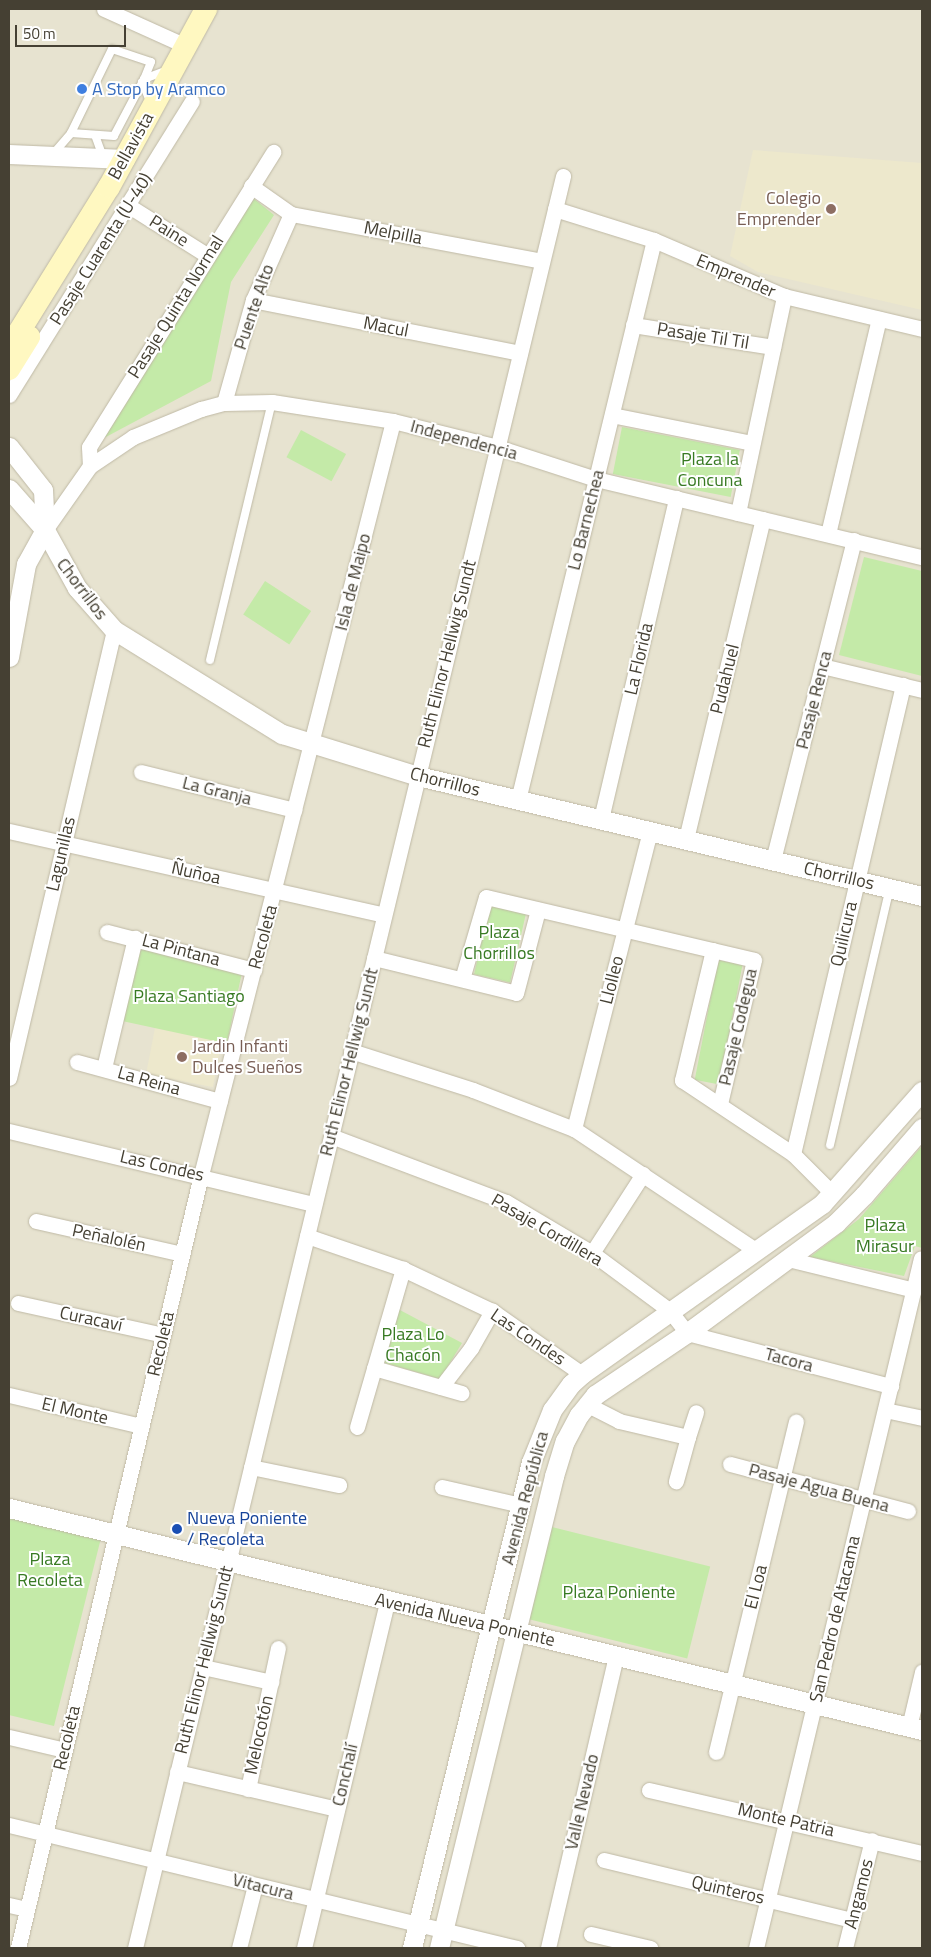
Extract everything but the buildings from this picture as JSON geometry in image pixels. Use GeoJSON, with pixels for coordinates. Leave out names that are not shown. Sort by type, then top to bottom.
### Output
{"type":"FeatureCollection","features":[{"type":"Feature","properties":{"kind":"main road","name":"Bellavista"},"geometry":{"type":"LineString","coordinates":[[9,369],[67,278],[83,229],[115,159],[153,107],[206,9]]}},
{"type":"Feature","properties":{"kind":"main road","name":"Bellavista"},"geometry":{"type":"LineString","coordinates":[[9,348],[83,229]]}},
{"type":"Feature","properties":{"kind":"street"},"geometry":{"type":"LineString","coordinates":[[104,9],[186,46]]}},
{"type":"Feature","properties":{"kind":"street","name":"Pasaje Cuarenta (U-40)"},"geometry":{"type":"LineString","coordinates":[[9,395],[129,206],[192,102]]}},
{"type":"Feature","properties":{"kind":"street","name":"Pasaje Quinta Normal"},"geometry":{"type":"LineString","coordinates":[[90,466],[89,447],[273,152]]}},
{"type":"Feature","properties":{"kind":"street"},"geometry":{"type":"LineString","coordinates":[[9,154],[50,158],[115,159]]}},
{"type":"Feature","properties":{"kind":"street","name":"Ruth Elinor Hellwig Sundt"},"geometry":{"type":"LineString","coordinates":[[135,1948],[562,176]]}},
{"type":"Feature","properties":{"kind":"street","name":"Melpilla"},"geometry":{"type":"LineString","coordinates":[[251,186],[291,214],[542,261]]}},
{"type":"Feature","properties":{"kind":"street","name":"Paine"},"geometry":{"type":"LineString","coordinates":[[129,206],[208,256]]}},
{"type":"Feature","properties":{"kind":"street","name":"Emprender"},"geometry":{"type":"LineString","coordinates":[[554,209],[654,240],[784,296],[922,329]]}},
{"type":"Feature","properties":{"kind":"street","name":"Puente Alto"},"geometry":{"type":"LineString","coordinates":[[224,403],[252,300],[291,214]]}},
{"type":"Feature","properties":{"kind":"street","name":"Lo Barnechea"},"geometry":{"type":"LineString","coordinates":[[518,800],[654,240]]}},
{"type":"Feature","properties":{"kind":"street"},"geometry":{"type":"LineString","coordinates":[[738,513],[784,296]]}},
{"type":"Feature","properties":{"kind":"street","name":"Macul"},"geometry":{"type":"LineString","coordinates":[[252,300],[520,353]]}},
{"type":"Feature","properties":{"kind":"street"},"geometry":{"type":"LineString","coordinates":[[828,534],[879,319]]}},
{"type":"Feature","properties":{"kind":"street","name":"Pasaje Til Til"},"geometry":{"type":"LineString","coordinates":[[633,325],[773,347]]}},
{"type":"Feature","properties":{"kind":"street","name":"Independencia"},"geometry":{"type":"LineString","coordinates":[[45,530],[90,466],[155,425],[224,403],[272,402],[393,421],[497,447],[596,479],[922,556]]}},
{"type":"Feature","properties":{"kind":"street"},"geometry":{"type":"LineString","coordinates":[[612,415],[752,443]]}},
{"type":"Feature","properties":{"kind":"street","name":"Isla de Maipo"},"geometry":{"type":"LineString","coordinates":[[313,743],[393,421]]}},
{"type":"Feature","properties":{"kind":"street","name":"Chorrillos"},"geometry":{"type":"LineString","coordinates":[[9,447],[43,490],[45,530]]}},
{"type":"Feature","properties":{"kind":"street","name":"Chorrillos"},"geometry":{"type":"LineString","coordinates":[[9,489],[45,530],[77,588],[114,630],[282,734],[418,776],[922,896]]}},
{"type":"Feature","properties":{"kind":"street","name":"La Florida"},"geometry":{"type":"LineString","coordinates":[[601,820],[676,498]]}},
{"type":"Feature","properties":{"kind":"street","name":"Pudahuel"},"geometry":{"type":"LineString","coordinates":[[686,840],[763,519]]}},
{"type":"Feature","properties":{"kind":"street"},"geometry":{"type":"LineString","coordinates":[[10,646],[26,564],[45,530]]}},
{"type":"Feature","properties":{"kind":"street","name":"Pasaje Renca"},"geometry":{"type":"LineString","coordinates":[[774,860],[854,540]]}},
{"type":"Feature","properties":{"kind":"street","name":"Lagunillas"},"geometry":{"type":"LineString","coordinates":[[9,1078],[114,630]]}},
{"type":"Feature","properties":{"kind":"street"},"geometry":{"type":"LineString","coordinates":[[822,666],[922,690]]}},
{"type":"Feature","properties":{"kind":"street","name":"Quilicura"},"geometry":{"type":"LineString","coordinates":[[793,1154],[903,685]]}},
{"type":"Feature","properties":{"kind":"street","name":"Recoleta"},"geometry":{"type":"LineString","coordinates":[[18,1948],[201,1175],[294,810],[313,743]]}},
{"type":"Feature","properties":{"kind":"street","name":"La Granja"},"geometry":{"type":"LineString","coordinates":[[141,772],[294,810]]}},
{"type":"Feature","properties":{"kind":"street","name":"Ñuñoa"},"geometry":{"type":"LineString","coordinates":[[9,831],[384,915]]}},
{"type":"Feature","properties":{"kind":"street","name":"Llolleo"},"geometry":{"type":"LineString","coordinates":[[574,1129],[650,831]]}},
{"type":"Feature","properties":{"kind":"street","name":"Pasaje Codegua"},"geometry":{"type":"LineString","coordinates":[[462,979],[486,897],[754,960],[720,1104]]}},
{"type":"Feature","properties":{"kind":"street"},"geometry":{"type":"LineString","coordinates":[[374,958],[516,993],[538,910]]}},
{"type":"Feature","properties":{"kind":"street","name":"La Pintana"},"geometry":{"type":"LineString","coordinates":[[107,932],[254,970]]}},
{"type":"Feature","properties":{"kind":"street"},"geometry":{"type":"LineString","coordinates":[[104,1068],[135,938]]}},
{"type":"Feature","properties":{"kind":"street","name":"Pasaje Codegua"},"geometry":{"type":"LineString","coordinates":[[713,950],[682,1080],[793,1154],[832,1193]]}},
{"type":"Feature","properties":{"kind":"street"},"geometry":{"type":"LineString","coordinates":[[351,1051],[473,1090],[574,1129],[757,1251]]}},
{"type":"Feature","properties":{"kind":"street","name":"La Reina"},"geometry":{"type":"LineString","coordinates":[[77,1062],[220,1101]]}},
{"type":"Feature","properties":{"kind":"street","name":"Avenida República"},"geometry":{"type":"LineString","coordinates":[[412,1948],[521,1505],[544,1426],[561,1396],[582,1374],[757,1251],[832,1193],[922,1091]]}},
{"type":"Feature","properties":{"kind":"street"},"geometry":{"type":"LineString","coordinates":[[902,1115],[919,1132]]}},
{"type":"Feature","properties":{"kind":"street","name":"Las Condes"},"geometry":{"type":"LineString","coordinates":[[9,1131],[201,1175],[314,1204]]}},
{"type":"Feature","properties":{"kind":"street","name":"Avenida República"},"geometry":{"type":"LineString","coordinates":[[441,1939],[559,1456],[586,1404],[788,1259],[849,1210],[919,1132]]}},
{"type":"Feature","properties":{"kind":"street","name":"Pasaje Cordillera"},"geometry":{"type":"LineString","coordinates":[[331,1136],[506,1202],[592,1253],[670,1311],[687,1333]]}},
{"type":"Feature","properties":{"kind":"street"},"geometry":{"type":"LineString","coordinates":[[592,1253],[643,1174]]}},
{"type":"Feature","properties":{"kind":"street","name":"Peñalolén"},"geometry":{"type":"LineString","coordinates":[[36,1221],[182,1254]]}},
{"type":"Feature","properties":{"kind":"street","name":"Las Condes"},"geometry":{"type":"LineString","coordinates":[[306,1236],[403,1269],[492,1311],[582,1374]]}},
{"type":"Feature","properties":{"kind":"street","name":"San Pedro de Atacama"},"geometry":{"type":"LineString","coordinates":[[756,1948],[922,1258]]}},
{"type":"Feature","properties":{"kind":"street"},"geometry":{"type":"LineString","coordinates":[[788,1259],[914,1290]]}},
{"type":"Feature","properties":{"kind":"street"},"geometry":{"type":"LineString","coordinates":[[357,1427],[403,1269]]}},
{"type":"Feature","properties":{"kind":"street","name":"Curacaví"},"geometry":{"type":"LineString","coordinates":[[18,1303],[163,1335]]}},
{"type":"Feature","properties":{"kind":"street"},"geometry":{"type":"LineString","coordinates":[[441,1387],[471,1348],[492,1311]]}},
{"type":"Feature","properties":{"kind":"street","name":"Tacora"},"geometry":{"type":"LineString","coordinates":[[687,1333],[891,1386]]}},
{"type":"Feature","properties":{"kind":"street"},"geometry":{"type":"LineString","coordinates":[[374,1368],[461,1393]]}},
{"type":"Feature","properties":{"kind":"street","name":"El Monte"},"geometry":{"type":"LineString","coordinates":[[9,1395],[141,1426]]}},
{"type":"Feature","properties":{"kind":"street"},"geometry":{"type":"LineString","coordinates":[[586,1404],[619,1421],[688,1436]]}},
{"type":"Feature","properties":{"kind":"street"},"geometry":{"type":"LineString","coordinates":[[885,1410],[922,1418]]}},
{"type":"Feature","properties":{"kind":"street"},"geometry":{"type":"LineString","coordinates":[[676,1481],[696,1412]]}},
{"type":"Feature","properties":{"kind":"street","name":"El Loa"},"geometry":{"type":"LineString","coordinates":[[716,1752],[796,1422]]}},
{"type":"Feature","properties":{"kind":"street","name":"Pasaje Agua Buena"},"geometry":{"type":"LineString","coordinates":[[730,1464],[908,1511]]}},
{"type":"Feature","properties":{"kind":"street"},"geometry":{"type":"LineString","coordinates":[[251,1467],[339,1485]]}},
{"type":"Feature","properties":{"kind":"street"},"geometry":{"type":"LineString","coordinates":[[442,1487],[521,1505]]}},
{"type":"Feature","properties":{"kind":"street","name":"Avenida Nueva Poniente"},"geometry":{"type":"LineString","coordinates":[[9,1508],[115,1536],[387,1602],[916,1728]]}},
{"type":"Feature","properties":{"kind":"street","name":"Conchalí"},"geometry":{"type":"LineString","coordinates":[[304,1948],[387,1602]]}},
{"type":"Feature","properties":{"kind":"street","name":"Melocotón"},"geometry":{"type":"LineString","coordinates":[[248,1789],[278,1648]]}},
{"type":"Feature","properties":{"kind":"street","name":"Valle Nevado"},"geometry":{"type":"LineString","coordinates":[[548,1948],[616,1656]]}},
{"type":"Feature","properties":{"kind":"street","name":"Melocotón"},"geometry":{"type":"LineString","coordinates":[[203,1667],[271,1682]]}},
{"type":"Feature","properties":{"kind":"street"},"geometry":{"type":"LineString","coordinates":[[916,1728],[922,1672]]}},
{"type":"Feature","properties":{"kind":"street"},"geometry":{"type":"LineString","coordinates":[[9,1737],[65,1750]]}},
{"type":"Feature","properties":{"kind":"street","name":"Melocotón"},"geometry":{"type":"LineString","coordinates":[[177,1772],[337,1809]]}},
{"type":"Feature","properties":{"kind":"street","name":"Monte Patria"},"geometry":{"type":"LineString","coordinates":[[649,1790],[922,1852]]}},
{"type":"Feature","properties":{"kind":"street","name":"Vitacura"},"geometry":{"type":"LineString","coordinates":[[9,1825],[418,1924],[441,1939],[517,1948]]}},
{"type":"Feature","properties":{"kind":"street","name":"Angamos"},"geometry":{"type":"LineString","coordinates":[[845,1948],[872,1840]]}},
{"type":"Feature","properties":{"kind":"street","name":"Quinteros"},"geometry":{"type":"LineString","coordinates":[[604,1860],[852,1920]]}},
{"type":"Feature","properties":{"kind":"street"},"geometry":{"type":"LineString","coordinates":[[239,1948],[254,1885]]}},
{"type":"Feature","properties":{"kind":"street"},"geometry":{"type":"LineString","coordinates":[[9,1905],[27,1909]]}},
{"type":"Feature","properties":{"kind":"street"},"geometry":{"type":"LineString","coordinates":[[591,1934],[650,1948]]}},
{"type":"Feature","properties":{"kind":"lane"},"geometry":{"type":"LineString","coordinates":[[50,158],[71,133],[112,49],[151,62],[114,136],[71,133]]}},
{"type":"Feature","properties":{"kind":"lane"},"geometry":{"type":"LineString","coordinates":[[143,81],[174,67]]}},
{"type":"Feature","properties":{"kind":"lane"},"geometry":{"type":"LineString","coordinates":[[143,81],[153,107]]}},
{"type":"Feature","properties":{"kind":"lane"},"geometry":{"type":"LineString","coordinates":[[95,135],[115,159]]}},
{"type":"Feature","properties":{"kind":"lane"},"geometry":{"type":"LineString","coordinates":[[210,660],[272,402]]}},
{"type":"Feature","properties":{"kind":"lane"},"geometry":{"type":"LineString","coordinates":[[830,1145],[890,888]]}},
{"type":"Feature","properties":{"kind":"shaded area"},"geometry":{"type":"Polygon","coordinates":[[[9,9],[922,9],[922,1948],[9,1948],[9,9]]]}},
{"type":"Feature","properties":{"kind":"shaded area","name":"Colegio Emprender"},"geometry":{"type":"Polygon","coordinates":[[[753,150],[922,163],[922,310],[758,272],[730,256],[753,150]]]}},
{"type":"Feature","properties":{"kind":"shaded area","name":"Jardin Infanti Dulces Sueños"},"geometry":{"type":"Polygon","coordinates":[[[155,1028],[222,1041],[213,1087],[146,1074],[155,1028]]]}},
{"type":"Feature","properties":{"kind":"green space"},"geometry":{"type":"Polygon","coordinates":[[[253,198],[274,215],[231,282],[211,381],[104,438],[253,198]]]}},
{"type":"Feature","properties":{"kind":"green space","name":"Plaza la Concuna"},"geometry":{"type":"Polygon","coordinates":[[[622,427],[740,450],[731,497],[613,474],[622,427]]]}},
{"type":"Feature","properties":{"kind":"green space"},"geometry":{"type":"Polygon","coordinates":[[[301,430],[346,454],[331,481],[286,457],[301,430]]]}},
{"type":"Feature","properties":{"kind":"green space"},"geometry":{"type":"Polygon","coordinates":[[[864,557],[922,571],[922,676],[839,655],[864,557]]]}},
{"type":"Feature","properties":{"kind":"green space"},"geometry":{"type":"Polygon","coordinates":[[[265,581],[311,611],[289,645],[243,615],[265,581]]]}},
{"type":"Feature","properties":{"kind":"green space","name":"Plaza Chorrillos"},"geometry":{"type":"Polygon","coordinates":[[[490,905],[526,913],[510,983],[474,974],[490,905]]]}},
{"type":"Feature","properties":{"kind":"green space","name":"Plaza Santiago"},"geometry":{"type":"Polygon","coordinates":[[[139,947],[243,969],[227,1043],[123,1021],[139,947]]]}},
{"type":"Feature","properties":{"kind":"green space"},"geometry":{"type":"Polygon","coordinates":[[[718,960],[743,965],[719,1085],[695,1080],[718,960]]]}},
{"type":"Feature","properties":{"kind":"green space","name":"Plaza Mirasur"},"geometry":{"type":"Polygon","coordinates":[[[922,1146],[922,1248],[915,1246],[904,1276],[810,1257],[859,1219],[922,1146]]]}},
{"type":"Feature","properties":{"kind":"green space","name":"Plaza Lo Chacón"},"geometry":{"type":"Polygon","coordinates":[[[398,1309],[462,1343],[440,1379],[382,1362],[398,1309]]]}},
{"type":"Feature","properties":{"kind":"green space","name":"Plaza Recoleta"},"geometry":{"type":"Polygon","coordinates":[[[9,1516],[101,1538],[54,1726],[9,1715],[9,1516]]]}},
{"type":"Feature","properties":{"kind":"green space","name":"Plaza Poniente"},"geometry":{"type":"Polygon","coordinates":[[[552,1527],[710,1566],[687,1659],[529,1619],[552,1527]]]}},
{"type":"Feature","properties":{"kind":"place","name":"A Stop by Aramco"},"geometry":{"type":"Point","coordinates":[82,89]}},
{"type":"Feature","properties":{"kind":"place","name":"Colegio Emprender"},"geometry":{"type":"Point","coordinates":[831,209]}},
{"type":"Feature","properties":{"kind":"place","name":"Jardin Infanti Dulces Sueños"},"geometry":{"type":"Point","coordinates":[182,1057]}},
{"type":"Feature","properties":{"kind":"place","name":"Nueva Poniente / Recoleta"},"geometry":{"type":"Point","coordinates":[177,1529]}}]}
